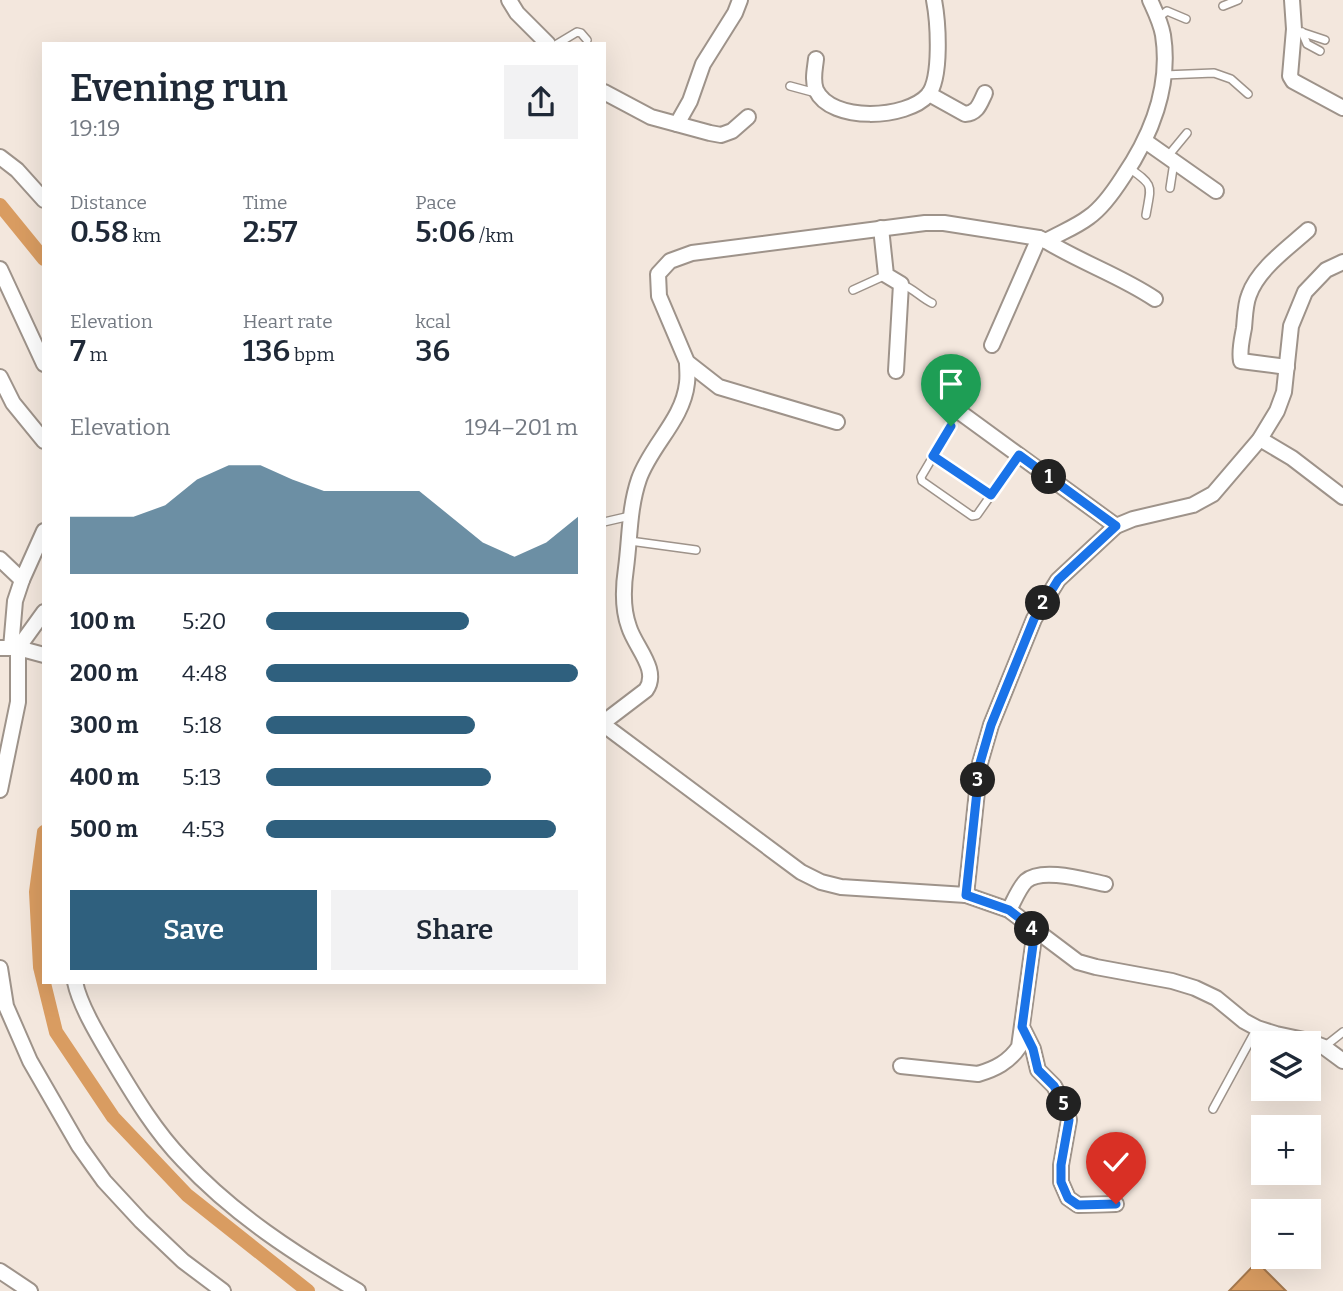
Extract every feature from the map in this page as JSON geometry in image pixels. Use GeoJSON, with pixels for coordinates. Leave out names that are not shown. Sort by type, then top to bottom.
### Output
{"type":"FeatureCollection","features":[{"type":"Feature","properties":{"kind":"street"},"geometry":{"type":"LineString","coordinates":[[509,0],[517,13],[546,42]]}},
{"type":"Feature","properties":{"kind":"street"},"geometry":{"type":"LineString","coordinates":[[677,124],[690,101],[703,64],[735,13],[740,0]]}},
{"type":"Feature","properties":{"kind":"street"},"geometry":{"type":"LineString","coordinates":[[816,58],[814,81],[817,93],[826,101],[846,112],[877,115],[904,109],[929,94],[933,83],[938,49],[938,20],[934,0]]}},
{"type":"Feature","properties":{"kind":"street"},"geometry":{"type":"LineString","coordinates":[[992,345],[1043,239],[1090,217],[1115,189],[1145,141],[1161,92],[1163,75],[1163,36],[1150,0]]}},
{"type":"Feature","properties":{"kind":"street"},"geometry":{"type":"LineString","coordinates":[[1292,0],[1298,31],[1290,76],[1293,81],[1343,108]]}},
{"type":"Feature","properties":{"kind":"street"},"geometry":{"type":"LineString","coordinates":[[606,93],[633,109],[721,135],[732,131],[748,117]]}},
{"type":"Feature","properties":{"kind":"street"},"geometry":{"type":"LineString","coordinates":[[929,94],[965,114],[971,114],[977,110],[985,93]]}},
{"type":"Feature","properties":{"kind":"street"},"geometry":{"type":"LineString","coordinates":[[1145,141],[1216,191]]}},
{"type":"Feature","properties":{"kind":"street"},"geometry":{"type":"LineString","coordinates":[[0,157],[17,170],[42,199]]}},
{"type":"Feature","properties":{"kind":"street"},"geometry":{"type":"LineString","coordinates":[[606,722],[651,683],[650,670],[629,627],[623,589],[630,541],[630,516],[646,462],[679,410],[687,384],[687,362],[659,296],[659,274],[670,261],[692,253],[881,228],[944,223],[1043,239],[1091,266],[1124,279],[1155,299]]}},
{"type":"Feature","properties":{"kind":"street"},"geometry":{"type":"LineString","coordinates":[[881,228],[887,275],[901,284],[896,371]]}},
{"type":"Feature","properties":{"kind":"street"},"geometry":{"type":"LineString","coordinates":[[1287,366],[1241,361],[1245,317],[1249,294],[1259,278],[1308,230]]}},
{"type":"Feature","properties":{"kind":"street"},"geometry":{"type":"LineString","coordinates":[[966,895],[980,763],[991,725],[1034,619],[1058,580],[1116,526],[1133,519],[1193,505],[1213,494],[1260,439],[1277,411],[1284,392],[1291,326],[1305,292],[1326,270],[1343,262]]}},
{"type":"Feature","properties":{"kind":"street"},"geometry":{"type":"LineString","coordinates":[[0,270],[42,360]]}},
{"type":"Feature","properties":{"kind":"street"},"geometry":{"type":"LineString","coordinates":[[687,362],[719,387],[837,422]]}},
{"type":"Feature","properties":{"kind":"street"},"geometry":{"type":"LineString","coordinates":[[0,377],[13,403],[42,439]]}},
{"type":"Feature","properties":{"kind":"street"},"geometry":{"type":"LineString","coordinates":[[950,405],[1116,526]]}},
{"type":"Feature","properties":{"kind":"street"},"geometry":{"type":"LineString","coordinates":[[1260,439],[1292,458],[1343,497]]}},
{"type":"Feature","properties":{"kind":"street"},"geometry":{"type":"LineString","coordinates":[[0,790],[18,702],[10,648],[15,601],[42,535]]}},
{"type":"Feature","properties":{"kind":"street"},"geometry":{"type":"LineString","coordinates":[[0,559],[22,580]]}},
{"type":"Feature","properties":{"kind":"street"},"geometry":{"type":"LineString","coordinates":[[10,648],[42,614]]}},
{"type":"Feature","properties":{"kind":"street"},"geometry":{"type":"LineString","coordinates":[[10,648],[40,654]]}},
{"type":"Feature","properties":{"kind":"street"},"geometry":{"type":"LineString","coordinates":[[606,726],[801,872],[821,882],[841,887],[966,895],[1009,910],[1078,961],[1195,988],[1216,998],[1257,1028],[1324,1047],[1343,1061]]}},
{"type":"Feature","properties":{"kind":"street"},"geometry":{"type":"LineString","coordinates":[[1009,910],[1025,882],[1034,875],[1045,874],[1105,884]]}},
{"type":"Feature","properties":{"kind":"street"},"geometry":{"type":"LineString","coordinates":[[901,1066],[978,1074],[990,1071],[1012,1058],[1019,1047],[1035,930]]}},
{"type":"Feature","properties":{"kind":"street"},"geometry":{"type":"LineString","coordinates":[[0,968],[6,1006],[30,1061],[79,1146],[104,1181],[141,1221],[183,1261],[223,1291]]}},
{"type":"Feature","properties":{"kind":"street"},"geometry":{"type":"LineString","coordinates":[[76,984],[102,1041],[127,1084],[153,1124],[183,1160],[263,1232],[358,1291]]}},
{"type":"Feature","properties":{"kind":"street"},"geometry":{"type":"LineString","coordinates":[[1022,1027],[1033,1049],[1038,1070],[1054,1086],[1066,1108],[1069,1120],[1061,1165],[1061,1182],[1068,1198],[1078,1205],[1116,1204]]}},
{"type":"Feature","properties":{"kind":"street"},"geometry":{"type":"LineString","coordinates":[[0,1271],[30,1291]]}},
{"type":"Feature","properties":{"kind":"lane"},"geometry":{"type":"LineString","coordinates":[[1223,6],[1238,0]]}},
{"type":"Feature","properties":{"kind":"lane"},"geometry":{"type":"LineString","coordinates":[[1158,18],[1167,11],[1186,19]]}},
{"type":"Feature","properties":{"kind":"lane"},"geometry":{"type":"LineString","coordinates":[[1298,31],[1325,40]]}},
{"type":"Feature","properties":{"kind":"lane"},"geometry":{"type":"LineString","coordinates":[[1298,31],[1307,44],[1320,51]]}},
{"type":"Feature","properties":{"kind":"lane"},"geometry":{"type":"LineString","coordinates":[[560,42],[577,32],[587,40]]}},
{"type":"Feature","properties":{"kind":"lane"},"geometry":{"type":"LineString","coordinates":[[1163,75],[1214,73],[1231,79],[1248,94]]}},
{"type":"Feature","properties":{"kind":"lane"},"geometry":{"type":"LineString","coordinates":[[790,86],[817,93]]}},
{"type":"Feature","properties":{"kind":"lane"},"geometry":{"type":"LineString","coordinates":[[1170,188],[1171,159],[1187,132]]}},
{"type":"Feature","properties":{"kind":"lane"},"geometry":{"type":"LineString","coordinates":[[1129,168],[1148,182],[1150,188],[1146,215]]}},
{"type":"Feature","properties":{"kind":"lane"},"geometry":{"type":"LineString","coordinates":[[853,290],[887,275]]}},
{"type":"Feature","properties":{"kind":"lane"},"geometry":{"type":"LineString","coordinates":[[901,284],[932,303]]}},
{"type":"Feature","properties":{"kind":"lane"},"geometry":{"type":"LineString","coordinates":[[951,426],[921,477],[922,481],[972,516],[977,514],[1019,455]]}},
{"type":"Feature","properties":{"kind":"lane"},"geometry":{"type":"LineString","coordinates":[[933,456],[991,495]]}},
{"type":"Feature","properties":{"kind":"lane"},"geometry":{"type":"LineString","coordinates":[[606,522],[630,516]]}},
{"type":"Feature","properties":{"kind":"lane"},"geometry":{"type":"LineString","coordinates":[[630,541],[696,550]]}},
{"type":"Feature","properties":{"kind":"lane"},"geometry":{"type":"LineString","coordinates":[[1213,1109],[1257,1028]]}},
{"type":"Feature","properties":{"kind":"lane"},"geometry":{"type":"LineString","coordinates":[[1324,1047],[1343,1032]]}},
{"type":"Feature","properties":{"kind":"shaded area"},"geometry":{"type":"Polygon","coordinates":[[[1251,1268],[1264,1269],[1286,1291],[1229,1291],[1251,1268]]]}},
{"type":"Feature","properties":{"kind":"waterway"},"geometry":{"type":"LineString","coordinates":[[0,205],[42,257]]}},
{"type":"Feature","properties":{"kind":"waterway"},"geometry":{"type":"LineString","coordinates":[[42,847],[36,892],[42,975]]}},
{"type":"Feature","properties":{"kind":"waterway"},"geometry":{"type":"LineString","coordinates":[[44,984],[56,1032],[113,1117],[187,1195],[308,1291]]}},
{"type":"Feature","properties":{"kind":"route"},"geometry":{"type":"LineString","coordinates":[[951,426],[933,456],[991,495],[1019,455],[1116,526],[1058,580],[1034,619],[991,725],[980,763],[966,895],[1009,910],[1035,930],[1022,1027],[1035,1054],[1038,1070],[1060,1094],[1066,1108],[1069,1120],[1061,1165],[1061,1182],[1068,1198],[1078,1205],[1116,1204]]}}]}
